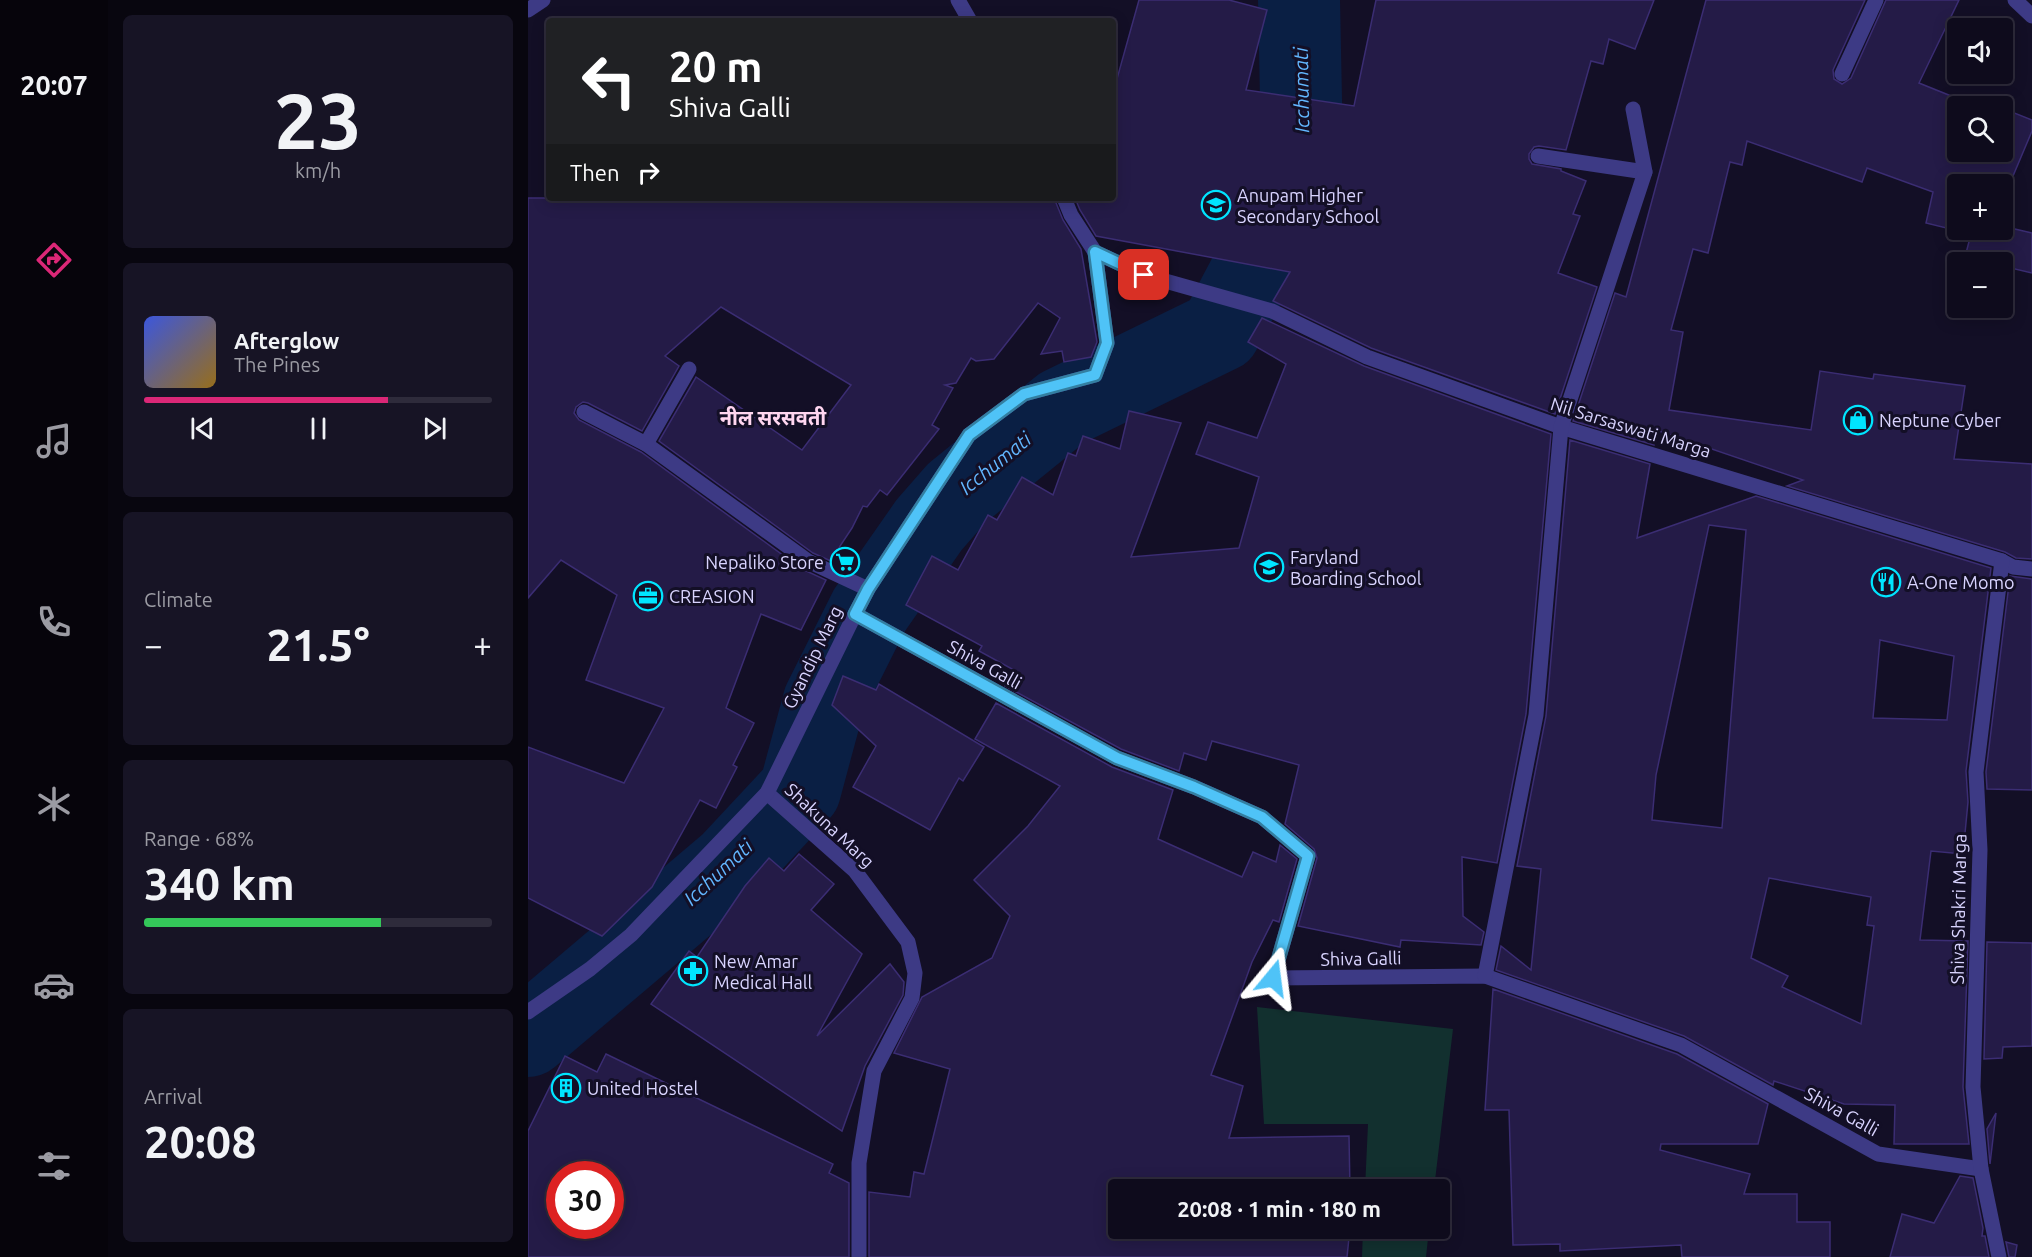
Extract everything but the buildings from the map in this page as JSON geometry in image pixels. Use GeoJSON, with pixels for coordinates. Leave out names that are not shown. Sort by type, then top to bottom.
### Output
{"type":"FeatureCollection","features":[{"type":"Feature","properties":{"kind":"street"},"geometry":{"type":"LineString","coordinates":[[528,10],[543,0]]}},
{"type":"Feature","properties":{"kind":"street"},"geometry":{"type":"LineString","coordinates":[[958,0],[968,18]]}},
{"type":"Feature","properties":{"kind":"street"},"geometry":{"type":"LineString","coordinates":[[1842,74],[1876,0]]}},
{"type":"Feature","properties":{"kind":"street"},"geometry":{"type":"LineString","coordinates":[[2015,0],[2032,16]]}},
{"type":"Feature","properties":{"kind":"street"},"geometry":{"type":"LineString","coordinates":[[1485,976],[1536,715],[1561,427],[1645,172],[1633,109]]}},
{"type":"Feature","properties":{"kind":"street"},"geometry":{"type":"LineString","coordinates":[[1538,156],[1645,172]]}},
{"type":"Feature","properties":{"kind":"street"},"geometry":{"type":"LineString","coordinates":[[1065,201],[1071,215],[1095,252]]}},
{"type":"Feature","properties":{"kind":"street","name":"Nil Sarsaswati Marga"},"geometry":{"type":"LineString","coordinates":[[1095,252],[1144,275],[1272,311],[1367,357],[1561,427],[2002,561],[2013,567],[2032,569]]}},
{"type":"Feature","properties":{"kind":"street","name":"Gyandip Marg"},"geometry":{"type":"LineString","coordinates":[[528,1012],[590,969],[631,935],[772,797],[868,589],[969,435],[1024,394],[1095,375],[1107,343],[1095,252]]}},
{"type":"Feature","properties":{"kind":"street"},"geometry":{"type":"LineString","coordinates":[[646,444],[689,369]]}},
{"type":"Feature","properties":{"kind":"street"},"geometry":{"type":"LineString","coordinates":[[584,412],[646,444],[808,561],[868,589]]}},
{"type":"Feature","properties":{"kind":"street","name":"Shiva Shakri Marga"},"geometry":{"type":"LineString","coordinates":[[1999,1257],[1981,1169],[1973,1087],[1980,850],[1976,772],[2002,561]]}},
{"type":"Feature","properties":{"kind":"street","name":"Shiva Galli"},"geometry":{"type":"LineString","coordinates":[[855,614],[1117,758],[1194,787],[1262,817],[1308,856],[1273,978],[1485,976],[1681,1045],[1878,1154],[1981,1169]]}},
{"type":"Feature","properties":{"kind":"street","name":"Shakuna Marg"},"geometry":{"type":"LineString","coordinates":[[772,797],[855,871],[908,942],[915,973],[912,998],[874,1071],[859,1163],[859,1257]]}},
{"type":"Feature","properties":{"kind":"green space"},"geometry":{"type":"Polygon","coordinates":[[[1257,1007],[1453,1029],[1435,1179],[1365,1179],[1368,1124],[1264,1124],[1257,1007]]]}},
{"type":"Feature","properties":{"kind":"green space"},"geometry":{"type":"Polygon","coordinates":[[[1363,1239],[1428,1239],[1426,1257],[1362,1257],[1363,1239]]]}},
{"type":"Feature","properties":{"kind":"waterway","name":"Icchumati"},"geometry":{"type":"LineString","coordinates":[[528,1036],[731,864],[800,790],[824,701],[869,611],[929,525],[957,493],[1062,408],[1220,331],[1266,244],[1302,149],[1299,0]]}},
{"type":"Feature","properties":{"kind":"place","name":"Anupam Higher Secondary School"},"geometry":{"type":"Point","coordinates":[1216,205]}},
{"type":"Feature","properties":{"kind":"place","name":"Neptune Cyber"},"geometry":{"type":"Point","coordinates":[1858,420]}},
{"type":"Feature","properties":{"kind":"place","name":"Nepaliko Store"},"geometry":{"type":"Point","coordinates":[845,562]}},
{"type":"Feature","properties":{"kind":"place","name":"Faryland Boarding School"},"geometry":{"type":"Point","coordinates":[1269,567]}},
{"type":"Feature","properties":{"kind":"place","name":"A-One Momo"},"geometry":{"type":"Point","coordinates":[1886,582]}},
{"type":"Feature","properties":{"kind":"place","name":"CREASION"},"geometry":{"type":"Point","coordinates":[648,596]}},
{"type":"Feature","properties":{"kind":"place","name":"New Amar Medical Hall"},"geometry":{"type":"Point","coordinates":[693,971]}},
{"type":"Feature","properties":{"kind":"place","name":"United Hostel"},"geometry":{"type":"Point","coordinates":[566,1088]}},
{"type":"Feature","properties":{"kind":"district","name":"नील सरसवती"},"geometry":{"type":"Point","coordinates":[773,417]}},
{"type":"Feature","properties":{"kind":"route"},"geometry":{"type":"LineString","coordinates":[[1144,275],[1095,252],[1107,343],[1095,375],[1024,394],[969,435],[868,589],[855,614],[1117,758],[1194,787],[1262,817],[1308,856],[1273,978]]}}]}
